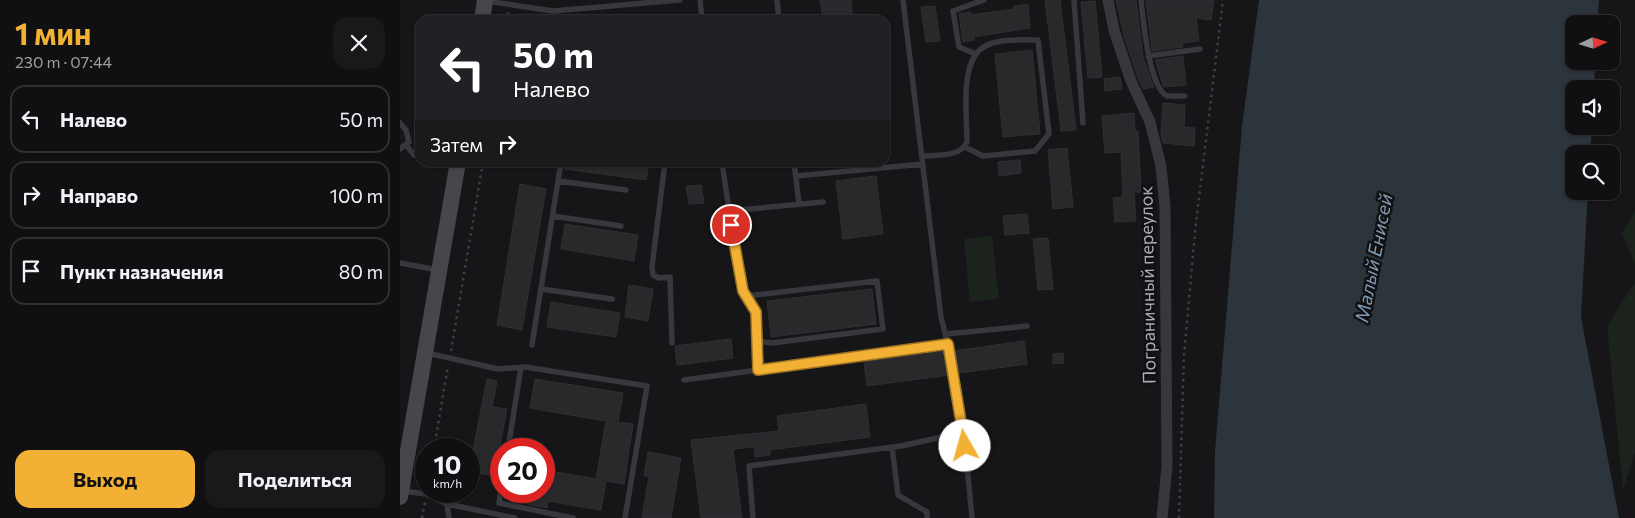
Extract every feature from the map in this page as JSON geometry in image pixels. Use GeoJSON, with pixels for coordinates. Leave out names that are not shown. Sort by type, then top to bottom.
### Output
{"type":"FeatureCollection","features":[{"type":"Feature","properties":{"kind":"main road"},"geometry":{"type":"LineString","coordinates":[[483,15],[485,0]]}},
{"type":"Feature","properties":{"kind":"main road"},"geometry":{"type":"LineString","coordinates":[[400,494],[408,437],[440,270],[457,167]]}},
{"type":"Feature","properties":{"kind":"street","name":"Пограничный переулок"},"geometry":{"type":"LineString","coordinates":[[1108,0],[1131,81],[1150,122],[1161,166],[1165,207],[1167,467],[1162,518]]}},
{"type":"Feature","properties":{"kind":"lane"},"geometry":{"type":"LineString","coordinates":[[485,0],[553,11],[680,0]]}},
{"type":"Feature","properties":{"kind":"lane"},"geometry":{"type":"LineString","coordinates":[[700,0],[702,15]]}},
{"type":"Feature","properties":{"kind":"lane"},"geometry":{"type":"LineString","coordinates":[[777,0],[778,15]]}},
{"type":"Feature","properties":{"kind":"lane"},"geometry":{"type":"LineString","coordinates":[[903,0],[941,317],[948,344],[963,428],[972,518]]}},
{"type":"Feature","properties":{"kind":"lane"},"geometry":{"type":"LineString","coordinates":[[976,54],[959,46],[953,11],[984,0]]}},
{"type":"Feature","properties":{"kind":"lane"},"geometry":{"type":"LineString","coordinates":[[1074,0],[1083,123]]}},
{"type":"Feature","properties":{"kind":"lane"},"geometry":{"type":"LineString","coordinates":[[1140,0],[1148,56],[1162,92],[1167,96],[1184,96]]}},
{"type":"Feature","properties":{"kind":"lane"},"geometry":{"type":"LineString","coordinates":[[922,156],[958,152],[965,147],[967,142],[967,78],[976,54],[990,45],[1008,40],[1038,40],[1048,134],[1035,151],[983,156],[965,147]]}},
{"type":"Feature","properties":{"kind":"lane"},"geometry":{"type":"LineString","coordinates":[[1148,56],[1200,49]]}},
{"type":"Feature","properties":{"kind":"lane"},"geometry":{"type":"LineString","coordinates":[[400,123],[406,130],[409,142],[400,149]]}},
{"type":"Feature","properties":{"kind":"lane"},"geometry":{"type":"LineString","coordinates":[[406,145],[415,155]]}},
{"type":"Feature","properties":{"kind":"lane"},"geometry":{"type":"LineString","coordinates":[[796,176],[924,164]]}},
{"type":"Feature","properties":{"kind":"lane"},"geometry":{"type":"LineString","coordinates":[[532,345],[560,167]]}},
{"type":"Feature","properties":{"kind":"lane"},"geometry":{"type":"LineString","coordinates":[[664,167],[652,267],[654,275],[658,278],[670,277],[672,343]]}},
{"type":"Feature","properties":{"kind":"lane"},"geometry":{"type":"LineString","coordinates":[[723,167],[738,271],[747,296],[756,312],[758,370]]}},
{"type":"Feature","properties":{"kind":"lane"},"geometry":{"type":"LineString","coordinates":[[795,167],[799,204]]}},
{"type":"Feature","properties":{"kind":"lane"},"geometry":{"type":"LineString","coordinates":[[558,181],[626,190]]}},
{"type":"Feature","properties":{"kind":"lane"},"geometry":{"type":"LineString","coordinates":[[729,211],[823,202]]}},
{"type":"Feature","properties":{"kind":"lane"},"geometry":{"type":"LineString","coordinates":[[553,216],[620,226]]}},
{"type":"Feature","properties":{"kind":"lane"},"geometry":{"type":"LineString","coordinates":[[400,263],[440,270]]}},
{"type":"Feature","properties":{"kind":"lane"},"geometry":{"type":"LineString","coordinates":[[747,296],[877,281],[883,329],[772,343],[758,341]]}},
{"type":"Feature","properties":{"kind":"lane"},"geometry":{"type":"LineString","coordinates":[[541,288],[612,299]]}},
{"type":"Feature","properties":{"kind":"lane"},"geometry":{"type":"LineString","coordinates":[[946,334],[1027,326]]}},
{"type":"Feature","properties":{"kind":"lane"},"geometry":{"type":"LineString","coordinates":[[684,380],[948,344]]}},
{"type":"Feature","properties":{"kind":"lane"},"geometry":{"type":"LineString","coordinates":[[425,352],[498,369],[521,367],[647,386],[625,518]]}},
{"type":"Feature","properties":{"kind":"lane"},"geometry":{"type":"LineString","coordinates":[[510,438],[521,367]]}},
{"type":"Feature","properties":{"kind":"lane"},"geometry":{"type":"LineString","coordinates":[[752,518],[749,466],[892,447],[942,437],[963,428]]}},
{"type":"Feature","properties":{"kind":"lane"},"geometry":{"type":"LineString","coordinates":[[892,447],[898,495],[926,512],[927,518]]}},
{"type":"Feature","properties":{"kind":"lane"},"geometry":{"type":"LineString","coordinates":[[400,494],[426,494],[447,504],[514,518]]}},
{"type":"Feature","properties":{"kind":"lane"},"geometry":{"type":"LineString","coordinates":[[499,503],[573,518]]}},
{"type":"Feature","properties":{"kind":"lane"},"geometry":{"type":"LineString","coordinates":[[447,504],[449,518]]}},
{"type":"Feature","properties":{"kind":"path"},"geometry":{"type":"LineString","coordinates":[[1179,518],[1184,356],[1196,222],[1223,0]]}},
{"type":"Feature","properties":{"kind":"path"},"geometry":{"type":"LineString","coordinates":[[436,438],[482,167]]}},
{"type":"Feature","properties":{"kind":"shaded area"},"geometry":{"type":"Polygon","coordinates":[[[1635,211],[1635,264],[1622,233],[1635,211]]]}},
{"type":"Feature","properties":{"kind":"shaded area"},"geometry":{"type":"Polygon","coordinates":[[[992,236],[999,299],[970,302],[964,239],[992,236]]]}},
{"type":"Feature","properties":{"kind":"shaded area"},"geometry":{"type":"Polygon","coordinates":[[[1635,282],[1635,452],[1623,490],[1607,326],[1635,282]]]}},
{"type":"Feature","properties":{"kind":"water","name":"Малый Енисей"},"geometry":{"type":"Polygon","coordinates":[[[1259,0],[1599,0],[1598,15],[1565,15],[1565,70],[1595,70],[1594,80],[1565,80],[1565,135],[1591,135],[1591,145],[1565,145],[1565,200],[1588,200],[1581,317],[1619,518],[1214,518],[1215,451],[1242,126],[1259,0]]]}},
{"type":"Feature","properties":{"kind":"building"},"geometry":{"type":"Polygon","coordinates":[[[820,0],[851,0],[852,15],[822,15],[820,0]]]}},
{"type":"Feature","properties":{"kind":"building"},"geometry":{"type":"Polygon","coordinates":[[[1045,0],[1060,0],[1076,130],[1061,131],[1045,0]]]}},
{"type":"Feature","properties":{"kind":"building"},"geometry":{"type":"Polygon","coordinates":[[[1116,0],[1136,0],[1143,57],[1154,87],[1143,89],[1138,78],[1124,36],[1116,0]]]}},
{"type":"Feature","properties":{"kind":"building"},"geometry":{"type":"Polygon","coordinates":[[[1146,0],[1214,0],[1211,20],[1196,18],[1199,41],[1182,43],[1183,47],[1152,51],[1146,0]]]}},
{"type":"Feature","properties":{"kind":"building"},"geometry":{"type":"Polygon","coordinates":[[[1095,1],[1102,77],[1088,78],[1081,2],[1095,1]]]}},
{"type":"Feature","properties":{"kind":"building"},"geometry":{"type":"Polygon","coordinates":[[[1028,4],[1030,28],[974,37],[974,40],[963,42],[959,14],[970,12],[971,15],[1014,9],[1013,6],[1028,4]]]}},
{"type":"Feature","properties":{"kind":"building"},"geometry":{"type":"Polygon","coordinates":[[[935,6],[940,41],[926,42],[921,7],[935,6]]]}},
{"type":"Feature","properties":{"kind":"building"},"geometry":{"type":"Polygon","coordinates":[[[1032,50],[1040,134],[1003,137],[995,54],[1032,50]]]}},
{"type":"Feature","properties":{"kind":"building"},"geometry":{"type":"Polygon","coordinates":[[[1183,56],[1186,85],[1164,87],[1155,60],[1183,56]]]}},
{"type":"Feature","properties":{"kind":"building"},"geometry":{"type":"Polygon","coordinates":[[[1120,77],[1122,89],[1105,91],[1104,79],[1120,77]]]}},
{"type":"Feature","properties":{"kind":"building"},"geometry":{"type":"Polygon","coordinates":[[[1163,103],[1185,105],[1184,127],[1195,128],[1194,146],[1163,143],[1161,133],[1163,103]]]}},
{"type":"Feature","properties":{"kind":"building"},"geometry":{"type":"Polygon","coordinates":[[[1134,113],[1135,131],[1138,131],[1141,192],[1134,192],[1136,221],[1115,222],[1113,198],[1123,197],[1121,152],[1105,153],[1102,116],[1134,113]]]}},
{"type":"Feature","properties":{"kind":"building"},"geometry":{"type":"Polygon","coordinates":[[[1067,148],[1073,207],[1053,209],[1048,150],[1067,148]]]}},
{"type":"Feature","properties":{"kind":"building"},"geometry":{"type":"Polygon","coordinates":[[[1020,160],[1021,173],[999,176],[998,162],[1020,160]]]}},
{"type":"Feature","properties":{"kind":"building"},"geometry":{"type":"Polygon","coordinates":[[[565,167],[648,167],[646,180],[565,169],[565,167]]]}},
{"type":"Feature","properties":{"kind":"building"},"geometry":{"type":"Polygon","coordinates":[[[876,176],[883,234],[843,239],[836,181],[876,176]]]}},
{"type":"Feature","properties":{"kind":"building"},"geometry":{"type":"Polygon","coordinates":[[[520,184],[546,189],[522,330],[497,325],[520,184]]]}},
{"type":"Feature","properties":{"kind":"building"},"geometry":{"type":"Polygon","coordinates":[[[701,185],[704,203],[689,204],[686,186],[701,185]]]}},
{"type":"Feature","properties":{"kind":"building"},"geometry":{"type":"Polygon","coordinates":[[[1027,214],[1029,233],[1005,235],[1003,216],[1027,214]]]}},
{"type":"Feature","properties":{"kind":"building"},"geometry":{"type":"Polygon","coordinates":[[[565,224],[638,235],[634,261],[561,249],[565,224]]]}},
{"type":"Feature","properties":{"kind":"building"},"geometry":{"type":"Polygon","coordinates":[[[1048,238],[1053,289],[1038,290],[1033,239],[1048,238]]]}},
{"type":"Feature","properties":{"kind":"building"},"geometry":{"type":"Polygon","coordinates":[[[629,285],[653,289],[648,321],[625,317],[629,285]]]}},
{"type":"Feature","properties":{"kind":"building"},"geometry":{"type":"Polygon","coordinates":[[[872,289],[876,324],[771,337],[767,301],[872,289]]]}},
{"type":"Feature","properties":{"kind":"building"},"geometry":{"type":"Polygon","coordinates":[[[551,302],[620,313],[616,337],[547,327],[551,302]]]}},
{"type":"Feature","properties":{"kind":"building"},"geometry":{"type":"Polygon","coordinates":[[[731,339],[733,358],[677,365],[675,346],[731,339]]]}},
{"type":"Feature","properties":{"kind":"building"},"geometry":{"type":"Polygon","coordinates":[[[1024,341],[1027,364],[959,373],[954,351],[1024,341]]]}},
{"type":"Feature","properties":{"kind":"building"},"geometry":{"type":"Polygon","coordinates":[[[945,352],[949,375],[867,386],[864,362],[945,352]]]}},
{"type":"Feature","properties":{"kind":"building"},"geometry":{"type":"Polygon","coordinates":[[[1063,353],[1064,363],[1053,364],[1053,354],[1063,353]]]}},
{"type":"Feature","properties":{"kind":"building"},"geometry":{"type":"Polygon","coordinates":[[[487,379],[497,381],[492,407],[507,409],[501,438],[490,438],[490,475],[480,473],[480,438],[475,438],[487,379]]]}},
{"type":"Feature","properties":{"kind":"building"},"geometry":{"type":"Polygon","coordinates":[[[535,379],[623,393],[618,422],[633,424],[624,484],[606,481],[601,510],[555,502],[555,472],[596,479],[606,421],[530,408],[535,379]]]}},
{"type":"Feature","properties":{"kind":"building"},"geometry":{"type":"Polygon","coordinates":[[[866,404],[870,437],[770,450],[770,455],[755,457],[754,447],[733,449],[742,518],[701,518],[691,440],[779,431],[777,416],[866,404]]]}},
{"type":"Feature","properties":{"kind":"building"},"geometry":{"type":"Polygon","coordinates":[[[648,452],[681,458],[671,518],[642,518],[649,476],[644,476],[648,452]]]}},
{"type":"Feature","properties":{"kind":"building"},"geometry":{"type":"Polygon","coordinates":[[[527,503],[548,503],[547,508],[527,503]]]}},
{"type":"Feature","properties":{"kind":"route"},"geometry":{"type":"LineString","coordinates":[[731,225],[743,291],[756,312],[758,370],[948,344],[965,446]]}}]}
